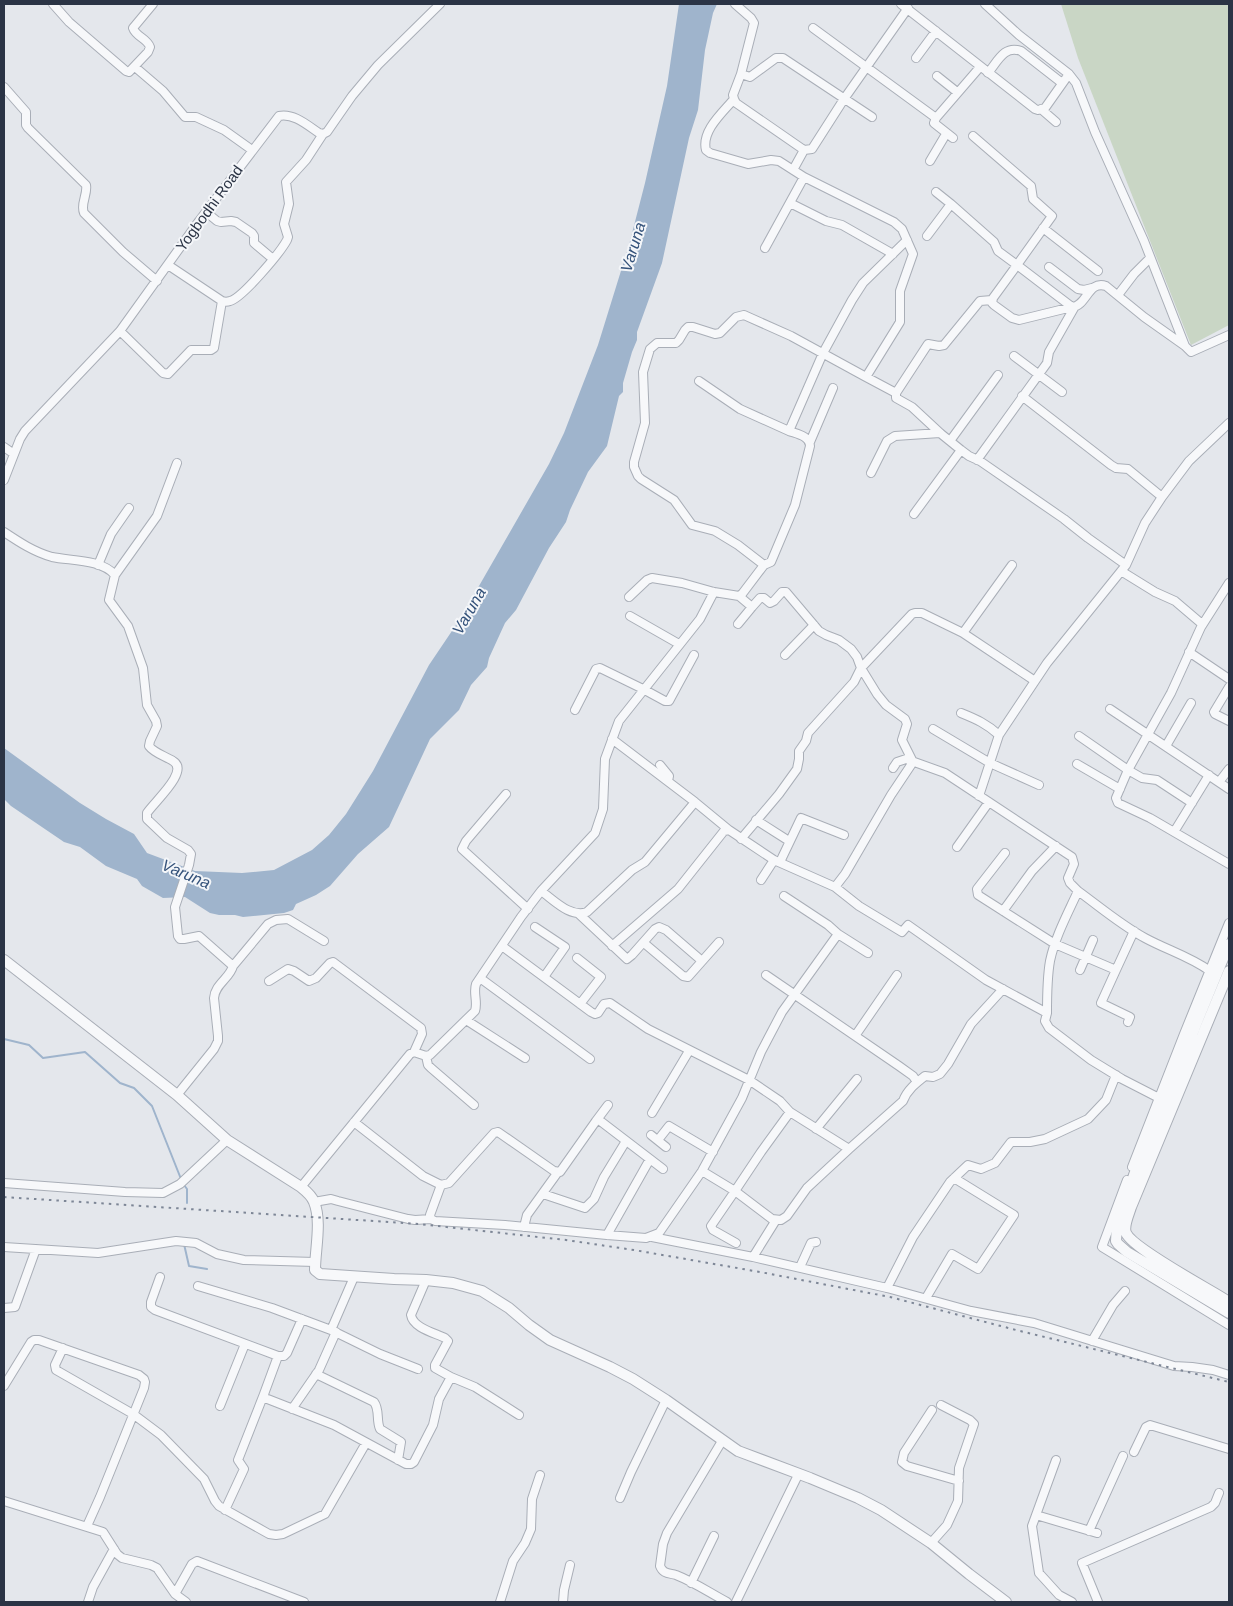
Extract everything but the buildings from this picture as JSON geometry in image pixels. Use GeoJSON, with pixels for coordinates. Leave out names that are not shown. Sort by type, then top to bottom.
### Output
{"type":"FeatureCollection","features":[{"type":"Feature","properties":{"kind":"street"},"geometry":{"type":"LineString","coordinates":[[53,4],[69,22],[126,71],[130,72],[148,52],[150,47],[149,43],[135,32],[134,28],[153,4]]}},
{"type":"Feature","properties":{"kind":"street"},"geometry":{"type":"LineString","coordinates":[[168,265],[222,301],[227,302],[234,299],[264,271],[288,237],[284,224],[289,204],[286,182],[306,160],[323,134],[378,65],[440,4]]}},
{"type":"Feature","properties":{"kind":"street"},"geometry":{"type":"LineString","coordinates":[[736,4],[754,23],[741,74],[733,95],[734,99],[736,103],[804,150],[812,149],[905,6],[1032,108],[1038,110],[1046,106],[1069,74]]}},
{"type":"Feature","properties":{"kind":"street"},"geometry":{"type":"LineString","coordinates":[[989,5],[1019,35],[1069,74],[1079,88],[1095,132],[1150,258],[1185,346]]}},
{"type":"Feature","properties":{"kind":"street"},"geometry":{"type":"LineString","coordinates":[[813,28],[936,118]]}},
{"type":"Feature","properties":{"kind":"street"},"geometry":{"type":"LineString","coordinates":[[916,58],[936,31]]}},
{"type":"Feature","properties":{"kind":"street"},"geometry":{"type":"LineString","coordinates":[[988,73],[1007,50],[1014,48],[1021,51],[1062,83]]}},
{"type":"Feature","properties":{"kind":"street"},"geometry":{"type":"LineString","coordinates":[[741,74],[750,76],[776,58],[784,58],[872,117]]}},
{"type":"Feature","properties":{"kind":"street"},"geometry":{"type":"LineString","coordinates":[[930,161],[949,136],[934,123],[936,118],[980,67]]}},
{"type":"Feature","properties":{"kind":"street"},"geometry":{"type":"LineString","coordinates":[[135,68],[163,91],[185,117],[196,117],[224,130],[252,150]]}},
{"type":"Feature","properties":{"kind":"street"},"geometry":{"type":"LineString","coordinates":[[937,76],[957,92]]}},
{"type":"Feature","properties":{"kind":"street"},"geometry":{"type":"LineString","coordinates":[[4,87],[26,112],[26,125],[28,128],[86,185],[82,210],[84,213],[123,252],[157,281]]}},
{"type":"Feature","properties":{"kind":"street"},"geometry":{"type":"LineString","coordinates":[[734,99],[710,128],[705,146],[706,150],[710,153],[748,164],[775,160],[804,177],[894,222],[902,229],[913,254],[900,291],[900,322],[866,377]]}},
{"type":"Feature","properties":{"kind":"street"},"geometry":{"type":"LineString","coordinates":[[1041,109],[1056,122]]}},
{"type":"Feature","properties":{"kind":"street","name":"Yogbodhi Road"},"geometry":{"type":"LineString","coordinates":[[5,478],[20,439],[26,431],[120,331],[206,212],[279,116],[284,115],[295,118],[323,134]]}},
{"type":"Feature","properties":{"kind":"street"},"geometry":{"type":"LineString","coordinates":[[973,136],[1031,186],[1033,199],[1052,216],[992,300],[980,301],[944,345],[928,344],[896,393],[896,398],[912,407],[961,450],[1064,519],[1155,592],[1175,601],[1202,624]]}},
{"type":"Feature","properties":{"kind":"street"},"geometry":{"type":"LineString","coordinates":[[793,170],[804,150]]}},
{"type":"Feature","properties":{"kind":"street"},"geometry":{"type":"LineString","coordinates":[[765,248],[804,177]]}},
{"type":"Feature","properties":{"kind":"street"},"geometry":{"type":"LineString","coordinates":[[936,192],[994,242],[998,250],[1073,307]]}},
{"type":"Feature","properties":{"kind":"street"},"geometry":{"type":"LineString","coordinates":[[790,203],[826,221],[842,225],[893,254]]}},
{"type":"Feature","properties":{"kind":"street"},"geometry":{"type":"LineString","coordinates":[[927,236],[951,204]]}},
{"type":"Feature","properties":{"kind":"street"},"geometry":{"type":"LineString","coordinates":[[206,212],[217,221],[236,222],[252,233],[256,246],[273,259]]}},
{"type":"Feature","properties":{"kind":"street"},"geometry":{"type":"LineString","coordinates":[[1043,228],[1098,271]]}},
{"type":"Feature","properties":{"kind":"street"},"geometry":{"type":"LineString","coordinates":[[789,430],[823,353],[852,300],[863,284],[907,240]]}},
{"type":"Feature","properties":{"kind":"street"},"geometry":{"type":"LineString","coordinates":[[1118,295],[1134,274],[1150,258]]}},
{"type":"Feature","properties":{"kind":"street"},"geometry":{"type":"LineString","coordinates":[[1049,267],[1078,289],[1084,290],[1099,284],[1106,286],[1191,352],[1229,335]]}},
{"type":"Feature","properties":{"kind":"street"},"geometry":{"type":"LineString","coordinates":[[992,300],[994,305],[1015,320],[1022,320],[1078,306],[1094,287]]}},
{"type":"Feature","properties":{"kind":"street"},"geometry":{"type":"LineString","coordinates":[[120,331],[163,373],[168,374],[191,350],[211,350],[214,348],[222,301]]}},
{"type":"Feature","properties":{"kind":"street"},"geometry":{"type":"LineString","coordinates":[[977,460],[1047,363],[1050,350],[1073,307]]}},
{"type":"Feature","properties":{"kind":"street"},"geometry":{"type":"LineString","coordinates":[[764,564],[716,531],[692,525],[674,500],[638,476],[634,462],[645,420],[643,372],[653,345],[657,343],[676,343],[688,327],[715,334],[720,332],[736,317],[744,315],[792,336],[896,393]]}},
{"type":"Feature","properties":{"kind":"street"},"geometry":{"type":"LineString","coordinates":[[1014,356],[1062,392]]}},
{"type":"Feature","properties":{"kind":"street"},"geometry":{"type":"LineString","coordinates":[[950,441],[998,375]]}},
{"type":"Feature","properties":{"kind":"street"},"geometry":{"type":"LineString","coordinates":[[699,381],[736,407],[789,430],[808,439],[810,442]]}},
{"type":"Feature","properties":{"kind":"street"},"geometry":{"type":"LineString","coordinates":[[739,596],[764,564],[771,562],[795,505],[810,442],[833,388]]}},
{"type":"Feature","properties":{"kind":"street"},"geometry":{"type":"LineString","coordinates":[[1022,396],[1111,465],[1116,468],[1128,469],[1162,496]]}},
{"type":"Feature","properties":{"kind":"street"},"geometry":{"type":"LineString","coordinates":[[979,796],[999,736],[1035,681],[1124,568],[1145,523],[1162,496],[1189,462],[1229,423]]}},
{"type":"Feature","properties":{"kind":"street"},"geometry":{"type":"LineString","coordinates":[[871,473],[887,441],[891,438],[895,436],[940,433]]}},
{"type":"Feature","properties":{"kind":"street"},"geometry":{"type":"LineString","coordinates":[[4,447],[14,454]]}},
{"type":"Feature","properties":{"kind":"street"},"geometry":{"type":"LineString","coordinates":[[914,514],[961,450]]}},
{"type":"Feature","properties":{"kind":"street"},"geometry":{"type":"LineString","coordinates":[[177,463],[156,516],[115,575],[109,600],[131,631],[144,668],[147,705],[156,720],[157,726],[149,746],[152,750],[175,762],[178,767],[178,772],[172,782],[147,813],[147,819],[167,838],[188,850],[191,854],[189,866],[176,901],[175,911],[178,936],[184,940],[199,936],[234,966]]}},
{"type":"Feature","properties":{"kind":"street"},"geometry":{"type":"LineString","coordinates":[[98,565],[111,534],[129,508]]}},
{"type":"Feature","properties":{"kind":"street"},"geometry":{"type":"LineString","coordinates":[[4,532],[32,550],[53,557],[98,565],[115,575]]}},
{"type":"Feature","properties":{"kind":"street"},"geometry":{"type":"LineString","coordinates":[[963,632],[1012,565]]}},
{"type":"Feature","properties":{"kind":"street"},"geometry":{"type":"LineString","coordinates":[[629,597],[647,580],[652,578],[739,596],[752,607]]}},
{"type":"Feature","properties":{"kind":"street"},"geometry":{"type":"LineString","coordinates":[[1229,582],[1202,624],[1171,693],[1128,770],[1116,798],[1118,803],[1150,818],[1229,864]]}},
{"type":"Feature","properties":{"kind":"street"},"geometry":{"type":"LineString","coordinates":[[738,624],[760,598],[764,598],[770,603],[783,591],[822,633],[839,640],[851,649],[877,694],[886,705],[906,721],[907,724],[902,740],[913,762]]}},
{"type":"Feature","properties":{"kind":"street"},"geometry":{"type":"LineString","coordinates":[[414,1052],[426,1056],[433,1053],[475,1011],[477,1006],[474,988],[480,978],[542,890],[595,833],[603,809],[605,759],[619,721],[700,619],[714,592]]}},
{"type":"Feature","properties":{"kind":"street"},"geometry":{"type":"LineString","coordinates":[[741,838],[779,794],[797,769],[798,752],[806,741],[808,732],[854,682],[861,668],[912,614],[922,613],[963,632],[1035,681]]}},
{"type":"Feature","properties":{"kind":"street"},"geometry":{"type":"LineString","coordinates":[[630,616],[679,644]]}},
{"type":"Feature","properties":{"kind":"street"},"geometry":{"type":"LineString","coordinates":[[784,656],[814,625]]}},
{"type":"Feature","properties":{"kind":"street"},"geometry":{"type":"LineString","coordinates":[[1189,652],[1229,679]]}},
{"type":"Feature","properties":{"kind":"street"},"geometry":{"type":"LineString","coordinates":[[575,710],[596,669],[600,668],[669,702],[694,655]]}},
{"type":"Feature","properties":{"kind":"street"},"geometry":{"type":"LineString","coordinates":[[1229,687],[1214,712],[1229,721]]}},
{"type":"Feature","properties":{"kind":"street"},"geometry":{"type":"LineString","coordinates":[[1166,746],[1191,703]]}},
{"type":"Feature","properties":{"kind":"street"},"geometry":{"type":"LineString","coordinates":[[1110,709],[1229,789]]}},
{"type":"Feature","properties":{"kind":"street"},"geometry":{"type":"LineString","coordinates":[[961,713],[980,720],[999,736]]}},
{"type":"Feature","properties":{"kind":"street"},"geometry":{"type":"LineString","coordinates":[[933,730],[990,763],[1039,785]]}},
{"type":"Feature","properties":{"kind":"street"},"geometry":{"type":"LineString","coordinates":[[1079,736],[1128,770],[1142,778],[1157,780],[1192,803]]}},
{"type":"Feature","properties":{"kind":"street"},"geometry":{"type":"LineString","coordinates":[[612,739],[729,830],[777,861],[834,887],[859,906],[902,932],[908,925],[986,980],[1047,1012]]}},
{"type":"Feature","properties":{"kind":"street"},"geometry":{"type":"LineString","coordinates":[[893,768],[906,759],[945,773],[1071,855],[1074,859],[1074,864],[1068,878],[1070,883],[1122,924],[1153,942],[1188,957],[1210,971]]}},
{"type":"Feature","properties":{"kind":"street"},"geometry":{"type":"LineString","coordinates":[[834,887],[845,874],[890,795],[913,762]]}},
{"type":"Feature","properties":{"kind":"street"},"geometry":{"type":"LineString","coordinates":[[1077,764],[1120,789]]}},
{"type":"Feature","properties":{"kind":"street"},"geometry":{"type":"LineString","coordinates":[[660,765],[669,776],[668,782]]}},
{"type":"Feature","properties":{"kind":"street"},"geometry":{"type":"LineString","coordinates":[[1220,782],[1229,769]]}},
{"type":"Feature","properties":{"kind":"street"},"geometry":{"type":"LineString","coordinates":[[1174,832],[1209,775]]}},
{"type":"Feature","properties":{"kind":"street"},"geometry":{"type":"LineString","coordinates":[[506,794],[466,841],[462,849],[528,909]]}},
{"type":"Feature","properties":{"kind":"street"},"geometry":{"type":"LineString","coordinates":[[579,914],[587,912],[632,870],[645,862],[695,802]]}},
{"type":"Feature","properties":{"kind":"street"},"geometry":{"type":"LineString","coordinates":[[958,848],[989,802]]}},
{"type":"Feature","properties":{"kind":"street"},"geometry":{"type":"LineString","coordinates":[[761,880],[777,861],[801,818],[844,835]]}},
{"type":"Feature","properties":{"kind":"street"},"geometry":{"type":"LineString","coordinates":[[756,820],[790,840]]}},
{"type":"Feature","properties":{"kind":"street"},"geometry":{"type":"LineString","coordinates":[[612,946],[678,889],[724,831],[729,830]]}},
{"type":"Feature","properties":{"kind":"street"},"geometry":{"type":"LineString","coordinates":[[1003,911],[1032,871],[1056,846]]}},
{"type":"Feature","properties":{"kind":"street"},"geometry":{"type":"LineString","coordinates":[[1005,853],[979,886],[978,895],[1055,944],[1116,970]]}},
{"type":"Feature","properties":{"kind":"street"},"geometry":{"type":"LineString","coordinates":[[542,890],[569,911],[579,914],[625,958],[628,959],[655,929],[660,927],[702,961]]}},
{"type":"Feature","properties":{"kind":"street"},"geometry":{"type":"LineString","coordinates":[[1078,891],[1055,944],[1050,961],[1045,1021],[1051,1030],[1091,1060],[1159,1098]]}},
{"type":"Feature","properties":{"kind":"street"},"geometry":{"type":"LineString","coordinates":[[784,896],[868,953]]}},
{"type":"Feature","properties":{"kind":"street"},"geometry":{"type":"LineString","coordinates":[[178,1095],[214,1049],[218,1041],[214,992],[268,924],[276,920],[288,919],[324,941]]}},
{"type":"Feature","properties":{"kind":"street"},"geometry":{"type":"LineString","coordinates":[[1229,923],[1102,1247],[1229,1325]]}},
{"type":"Feature","properties":{"kind":"street"},"geometry":{"type":"LineString","coordinates":[[535,927],[565,947],[544,977]]}},
{"type":"Feature","properties":{"kind":"street"},"geometry":{"type":"LineString","coordinates":[[1128,1022],[1130,1016],[1101,1003],[1134,931]]}},
{"type":"Feature","properties":{"kind":"street"},"geometry":{"type":"LineString","coordinates":[[314,1202],[332,1199],[416,1220],[431,1219],[435,1221],[646,1238],[659,1233],[713,1152],[742,1098],[748,1080],[786,1005],[838,934]]}},
{"type":"Feature","properties":{"kind":"street"},"geometry":{"type":"LineString","coordinates":[[1080,970],[1093,940]]}},
{"type":"Feature","properties":{"kind":"street"},"geometry":{"type":"LineString","coordinates":[[644,942],[686,977],[690,976],[719,942]]}},
{"type":"Feature","properties":{"kind":"street"},"geometry":{"type":"LineString","coordinates":[[1229,944],[1134,1175],[1115,1236],[1118,1244],[1127,1252],[1229,1313]]}},
{"type":"Feature","properties":{"kind":"street"},"geometry":{"type":"LineString","coordinates":[[502,946],[596,1014],[604,1004],[610,1003],[648,1029],[748,1080],[780,1101],[790,1112],[849,1150]]}},
{"type":"Feature","properties":{"kind":"street"},"geometry":{"type":"LineString","coordinates":[[577,958],[601,977],[580,1004]]}},
{"type":"Feature","properties":{"kind":"street"},"geometry":{"type":"LineString","coordinates":[[4,960],[178,1095],[227,1140],[301,1187],[310,1195],[314,1202],[317,1217],[315,1270],[320,1274],[453,1283],[469,1286],[492,1296],[509,1308],[528,1326],[550,1340],[633,1379],[666,1400],[722,1441],[744,1454],[870,1504],[931,1543],[1006,1602]]}},
{"type":"Feature","properties":{"kind":"street"},"geometry":{"type":"LineString","coordinates":[[269,982],[288,969],[309,981],[313,980],[333,962],[421,1028],[422,1034],[414,1052],[410,1054],[301,1187]]}},
{"type":"Feature","properties":{"kind":"street"},"geometry":{"type":"LineString","coordinates":[[1229,971],[1131,1207],[1126,1229],[1129,1237],[1142,1249],[1229,1302]]}},
{"type":"Feature","properties":{"kind":"street"},"geometry":{"type":"LineString","coordinates":[[855,1036],[897,975]]}},
{"type":"Feature","properties":{"kind":"street"},"geometry":{"type":"LineString","coordinates":[[766,976],[908,1072],[917,1082]]}},
{"type":"Feature","properties":{"kind":"street"},"geometry":{"type":"LineString","coordinates":[[480,978],[590,1060]]}},
{"type":"Feature","properties":{"kind":"street"},"geometry":{"type":"LineString","coordinates":[[702,1171],[735,1191],[776,1220],[781,1220],[787,1216],[807,1188],[903,1102],[904,1096],[917,1082],[926,1076],[933,1077],[940,1074],[972,1024],[1003,989]]}},
{"type":"Feature","properties":{"kind":"street"},"geometry":{"type":"LineString","coordinates":[[466,1020],[525,1058]]}},
{"type":"Feature","properties":{"kind":"street"},"geometry":{"type":"LineString","coordinates":[[652,1113],[689,1051]]}},
{"type":"Feature","properties":{"kind":"street"},"geometry":{"type":"LineString","coordinates":[[426,1056],[428,1065],[474,1105]]}},
{"type":"Feature","properties":{"kind":"street"},"geometry":{"type":"LineString","coordinates":[[887,1288],[913,1237],[954,1178],[968,1165],[981,1169],[995,1163],[1011,1142],[1030,1142],[1046,1139],[1088,1119],[1106,1100],[1116,1075]]}},
{"type":"Feature","properties":{"kind":"street"},"geometry":{"type":"LineString","coordinates":[[816,1129],[858,1078]]}},
{"type":"Feature","properties":{"kind":"street"},"geometry":{"type":"LineString","coordinates":[[524,1227],[527,1215],[558,1172],[562,1170],[608,1105]]}},
{"type":"Feature","properties":{"kind":"street"},"geometry":{"type":"LineString","coordinates":[[736,1243],[712,1230],[712,1226],[790,1112]]}},
{"type":"Feature","properties":{"kind":"street"},"geometry":{"type":"LineString","coordinates":[[596,1122],[602,1121],[663,1169]]}},
{"type":"Feature","properties":{"kind":"street"},"geometry":{"type":"LineString","coordinates":[[354,1122],[423,1176],[441,1186]]}},
{"type":"Feature","properties":{"kind":"street"},"geometry":{"type":"LineString","coordinates":[[666,1147],[654,1138],[669,1126],[713,1152]]}},
{"type":"Feature","properties":{"kind":"street"},"geometry":{"type":"LineString","coordinates":[[431,1219],[430,1215],[441,1186],[449,1183],[494,1133],[501,1132],[558,1172]]}},
{"type":"Feature","properties":{"kind":"street"},"geometry":{"type":"LineString","coordinates":[[4,1183],[118,1191],[163,1192],[183,1182],[227,1140]]}},
{"type":"Feature","properties":{"kind":"street"},"geometry":{"type":"LineString","coordinates":[[543,1194],[585,1208],[596,1195],[604,1177],[626,1141]]}},
{"type":"Feature","properties":{"kind":"street"},"geometry":{"type":"LineString","coordinates":[[607,1235],[650,1159]]}},
{"type":"Feature","properties":{"kind":"street"},"geometry":{"type":"LineString","coordinates":[[926,1298],[952,1254],[978,1269],[1014,1216],[954,1178]]}},
{"type":"Feature","properties":{"kind":"street"},"geometry":{"type":"LineString","coordinates":[[753,1257],[776,1220]]}},
{"type":"Feature","properties":{"kind":"street"},"geometry":{"type":"LineString","coordinates":[[652,1236],[800,1267],[979,1313],[1034,1323],[1174,1366],[1213,1370],[1229,1375]]}},
{"type":"Feature","properties":{"kind":"street"},"geometry":{"type":"LineString","coordinates":[[4,1247],[98,1253],[176,1241],[196,1243],[217,1254],[244,1260],[315,1262]]}},
{"type":"Feature","properties":{"kind":"street"},"geometry":{"type":"LineString","coordinates":[[800,1267],[811,1243],[816,1242]]}},
{"type":"Feature","properties":{"kind":"street"},"geometry":{"type":"LineString","coordinates":[[4,1308],[15,1307],[36,1249]]}},
{"type":"Feature","properties":{"kind":"street"},"geometry":{"type":"LineString","coordinates":[[160,1277],[151,1306],[155,1310],[278,1356],[284,1356],[287,1353],[302,1319]]}},
{"type":"Feature","properties":{"kind":"street"},"geometry":{"type":"LineString","coordinates":[[292,1409],[316,1374],[354,1277]]}},
{"type":"Feature","properties":{"kind":"street"},"geometry":{"type":"LineString","coordinates":[[426,1280],[411,1315],[412,1320],[416,1324],[448,1341],[435,1364],[435,1368],[450,1377],[475,1387],[519,1415]]}},
{"type":"Feature","properties":{"kind":"street"},"geometry":{"type":"LineString","coordinates":[[198,1286],[272,1308],[334,1331],[380,1354],[418,1369]]}},
{"type":"Feature","properties":{"kind":"street"},"geometry":{"type":"LineString","coordinates":[[1092,1341],[1113,1305],[1125,1291]]}},
{"type":"Feature","properties":{"kind":"street"},"geometry":{"type":"LineString","coordinates":[[4,1386],[34,1340],[63,1348],[139,1375],[144,1379],[144,1388],[87,1526]]}},
{"type":"Feature","properties":{"kind":"street"},"geometry":{"type":"LineString","coordinates":[[220,1406],[245,1344]]}},
{"type":"Feature","properties":{"kind":"street"},"geometry":{"type":"LineString","coordinates":[[63,1348],[55,1365],[56,1370],[133,1414],[161,1435],[204,1479],[214,1500],[225,1510],[269,1534],[276,1536],[321,1517],[328,1510],[366,1443]]}},
{"type":"Feature","properties":{"kind":"street"},"geometry":{"type":"LineString","coordinates":[[225,1510],[244,1469],[238,1460],[278,1356]]}},
{"type":"Feature","properties":{"kind":"street"},"geometry":{"type":"LineString","coordinates":[[316,1374],[374,1402],[377,1408],[380,1428],[401,1442],[398,1460]]}},
{"type":"Feature","properties":{"kind":"street"},"geometry":{"type":"LineString","coordinates":[[264,1394],[265,1398],[334,1426],[406,1464],[411,1464],[414,1462],[433,1425],[439,1399],[450,1377]]}},
{"type":"Feature","properties":{"kind":"street"},"geometry":{"type":"LineString","coordinates":[[620,1498],[666,1400]]}},
{"type":"Feature","properties":{"kind":"street"},"geometry":{"type":"LineString","coordinates":[[931,1543],[947,1524],[958,1501],[959,1468],[974,1424],[941,1405]]}},
{"type":"Feature","properties":{"kind":"street"},"geometry":{"type":"LineString","coordinates":[[932,1410],[904,1453],[902,1462],[907,1466],[959,1481]]}},
{"type":"Feature","properties":{"kind":"street"},"geometry":{"type":"LineString","coordinates":[[1134,1452],[1146,1427],[1150,1425],[1229,1449]]}},
{"type":"Feature","properties":{"kind":"street"},"geometry":{"type":"LineString","coordinates":[[722,1441],[670,1527],[663,1544],[660,1562],[661,1569],[666,1573],[679,1576],[727,1602]]}},
{"type":"Feature","properties":{"kind":"street"},"geometry":{"type":"LineString","coordinates":[[1036,1515],[1093,1532],[1123,1456]]}},
{"type":"Feature","properties":{"kind":"street"},"geometry":{"type":"LineString","coordinates":[[1056,1460],[1032,1526],[1039,1573],[1060,1595],[1072,1602]]}},
{"type":"Feature","properties":{"kind":"street"},"geometry":{"type":"LineString","coordinates":[[736,1602],[798,1474]]}},
{"type":"Feature","properties":{"kind":"street"},"geometry":{"type":"LineString","coordinates":[[500,1602],[513,1561],[525,1543],[531,1529],[532,1499],[540,1475]]}},
{"type":"Feature","properties":{"kind":"street"},"geometry":{"type":"LineString","coordinates":[[1098,1602],[1082,1563],[1211,1507],[1219,1493]]}},
{"type":"Feature","properties":{"kind":"street"},"geometry":{"type":"LineString","coordinates":[[4,1501],[103,1532],[122,1558],[157,1568],[175,1594],[186,1602]]}},
{"type":"Feature","properties":{"kind":"street"},"geometry":{"type":"LineString","coordinates":[[691,1583],[714,1536]]}},
{"type":"Feature","properties":{"kind":"street"},"geometry":{"type":"LineString","coordinates":[[88,1602],[93,1587],[114,1549]]}},
{"type":"Feature","properties":{"kind":"street"},"geometry":{"type":"LineString","coordinates":[[175,1594],[192,1564],[197,1561],[304,1602]]}},
{"type":"Feature","properties":{"kind":"street"},"geometry":{"type":"LineString","coordinates":[[563,1602],[570,1565]]}},
{"type":"Feature","properties":{"kind":"green space"},"geometry":{"type":"Polygon","coordinates":[[[1061,4],[1229,4],[1229,325],[1191,345],[1078,58],[1061,4]]]}},
{"type":"Feature","properties":{"kind":"water","name":"Varuna"},"geometry":{"type":"Polygon","coordinates":[[[679,4],[717,4],[713,13],[705,50],[698,110],[689,138],[662,263],[637,332],[637,340],[623,383],[623,392],[619,396],[607,446],[588,472],[566,522],[549,548],[516,610],[505,623],[489,658],[487,667],[471,685],[459,710],[430,739],[389,827],[358,854],[330,886],[296,904],[293,910],[284,913],[243,917],[210,913],[185,897],[163,898],[142,886],[137,879],[106,866],[80,847],[64,842],[11,806],[4,799],[4,748],[80,803],[134,834],[147,853],[195,871],[242,873],[274,870],[312,850],[329,835],[346,814],[373,771],[429,665],[460,619],[549,464],[564,433],[598,345],[629,245],[667,86],[679,4]]]}},
{"type":"Feature","properties":{"kind":"waterway"},"geometry":{"type":"LineString","coordinates":[[4,1039],[29,1045],[43,1058],[85,1052],[120,1083],[134,1088],[152,1106],[181,1179]]}},
{"type":"Feature","properties":{"kind":"waterway"},"geometry":{"type":"LineString","coordinates":[[184,1185],[187,1189],[187,1203]]}},
{"type":"Feature","properties":{"kind":"waterway"},"geometry":{"type":"LineString","coordinates":[[184,1244],[189,1266],[207,1269]]}},
{"type":"Feature","properties":{"kind":"railway"},"geometry":{"type":"LineString","coordinates":[[4,1197],[419,1224],[566,1240],[634,1250],[890,1297],[1229,1382]]}}]}
